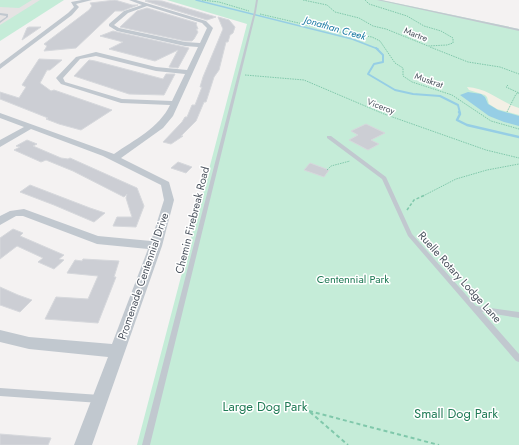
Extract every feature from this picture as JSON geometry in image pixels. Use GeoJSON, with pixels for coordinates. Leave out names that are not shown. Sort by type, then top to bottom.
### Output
{"type":"FeatureCollection","features":[{"type":"Feature","properties":{"kind":"street"},"geometry":{"type":"LineString","coordinates":[[0,67],[70,14],[76,7],[73,2],[90,0]]}},
{"type":"Feature","properties":{"kind":"street"},"geometry":{"type":"LineString","coordinates":[[113,159],[160,126],[170,114],[202,45],[210,32],[208,25],[131,0]]}},
{"type":"Feature","properties":{"kind":"street"},"geometry":{"type":"LineString","coordinates":[[146,5],[126,12],[112,25],[117,29],[185,44],[202,45]]}},
{"type":"Feature","properties":{"kind":"street"},"geometry":{"type":"LineString","coordinates":[[175,103],[121,101],[63,83],[59,78],[78,58],[96,54],[156,69],[190,72]]}},
{"type":"Feature","properties":{"kind":"street","name":"Promenade Centennial Drive"},"geometry":{"type":"LineString","coordinates":[[0,115],[152,175],[166,184],[169,200],[156,246],[83,445]]}},
{"type":"Feature","properties":{"kind":"street"},"geometry":{"type":"LineString","coordinates":[[0,144],[29,127]]}},
{"type":"Feature","properties":{"kind":"street"},"geometry":{"type":"LineString","coordinates":[[0,221],[14,213],[24,212],[97,240],[156,246]]}},
{"type":"Feature","properties":{"kind":"street"},"geometry":{"type":"LineString","coordinates":[[0,336],[29,343],[117,351]]}},
{"type":"Feature","properties":{"kind":"lane","name":"Chemin Firebreak Road"},"geometry":{"type":"LineString","coordinates":[[146,445],[257,0]]}},
{"type":"Feature","properties":{"kind":"lane"},"geometry":{"type":"LineString","coordinates":[[378,0],[519,30]]}},
{"type":"Feature","properties":{"kind":"lane"},"geometry":{"type":"LineString","coordinates":[[0,14],[7,15],[8,17],[0,22]]}},
{"type":"Feature","properties":{"kind":"lane","name":"Ruelle Rotary Lodge Lane"},"geometry":{"type":"LineString","coordinates":[[329,137],[384,178],[410,235],[519,359]]}},
{"type":"Feature","properties":{"kind":"lane"},"geometry":{"type":"LineString","coordinates":[[474,308],[519,315]]}},
{"type":"Feature","properties":{"kind":"lane"},"geometry":{"type":"LineString","coordinates":[[0,392],[100,399]]}},
{"type":"Feature","properties":{"kind":"path"},"geometry":{"type":"LineString","coordinates":[[202,0],[219,2],[255,12]]}},
{"type":"Feature","properties":{"kind":"path","name":"Martre"},"geometry":{"type":"LineString","coordinates":[[303,0],[326,5],[335,12],[359,18],[373,26],[386,29],[428,46],[447,45],[453,43],[453,38],[441,30],[424,26],[407,16],[369,4],[365,0]]}},
{"type":"Feature","properties":{"kind":"path","name":"Muskrat"},"geometry":{"type":"LineString","coordinates":[[255,12],[332,31],[372,37],[380,41],[395,63],[403,68],[403,76],[412,82],[452,94],[479,114],[491,120],[519,129]]}},
{"type":"Feature","properties":{"kind":"path"},"geometry":{"type":"LineString","coordinates":[[428,46],[468,62],[500,67],[519,74]]}},
{"type":"Feature","properties":{"kind":"path","name":"Viceroy"},"geometry":{"type":"LineString","coordinates":[[239,75],[258,75],[304,80],[384,114],[486,150],[519,158]]}},
{"type":"Feature","properties":{"kind":"path"},"geometry":{"type":"LineString","coordinates":[[507,112],[516,94],[519,93],[506,88],[508,85]]}},
{"type":"Feature","properties":{"kind":"path"},"geometry":{"type":"LineString","coordinates":[[327,170],[331,166],[358,159]]}},
{"type":"Feature","properties":{"kind":"path"},"geometry":{"type":"LineString","coordinates":[[402,216],[414,200],[456,180],[487,170],[519,164]]}},
{"type":"Feature","properties":{"kind":"path"},"geometry":{"type":"LineString","coordinates":[[348,445],[309,411],[439,445]]}},
{"type":"Feature","properties":{"kind":"shaded area"},"geometry":{"type":"Polygon","coordinates":[[[0,0],[48,0],[0,33],[0,0]]]}},
{"type":"Feature","properties":{"kind":"green space"},"geometry":{"type":"Polygon","coordinates":[[[0,0],[32,0],[19,8],[0,7],[0,0]]]}},
{"type":"Feature","properties":{"kind":"green space"},"geometry":{"type":"Polygon","coordinates":[[[40,0],[64,0],[0,41],[0,25],[40,0]]]}},
{"type":"Feature","properties":{"kind":"green space","name":"Centennial Park"},"geometry":{"type":"Polygon","coordinates":[[[167,0],[382,0],[519,29],[519,445],[137,445],[247,24],[167,0]]]}},
{"type":"Feature","properties":{"kind":"sand"},"geometry":{"type":"Polygon","coordinates":[[[467,87],[481,90],[519,108],[519,115],[497,109],[489,104],[485,95],[469,90],[467,87]]]}},
{"type":"Feature","properties":{"kind":"water"},"geometry":{"type":"Polygon","coordinates":[[[468,92],[481,94],[485,97],[488,104],[498,110],[519,116],[519,126],[489,116],[460,95],[468,92]]]}},
{"type":"Feature","properties":{"kind":"building"},"geometry":{"type":"Polygon","coordinates":[[[115,0],[132,5],[138,5],[122,11],[115,11],[76,48],[44,51],[47,46],[44,44],[89,10],[92,6],[90,3],[115,0]]]}},
{"type":"Feature","properties":{"kind":"building"},"geometry":{"type":"Polygon","coordinates":[[[145,1],[162,1],[216,17],[207,20],[145,1]]]}},
{"type":"Feature","properties":{"kind":"building"},"geometry":{"type":"Polygon","coordinates":[[[147,8],[197,23],[198,29],[196,29],[198,32],[192,41],[185,41],[120,27],[137,11],[147,8]]]}},
{"type":"Feature","properties":{"kind":"building"},"geometry":{"type":"Polygon","coordinates":[[[218,17],[229,20],[235,27],[228,42],[226,42],[219,70],[214,77],[206,102],[204,102],[196,121],[181,136],[183,136],[171,144],[163,142],[185,117],[187,117],[192,105],[195,105],[202,87],[200,87],[203,77],[223,29],[218,17]]]}},
{"type":"Feature","properties":{"kind":"building"},"geometry":{"type":"Polygon","coordinates":[[[41,27],[22,40],[27,28],[41,27]]]}},
{"type":"Feature","properties":{"kind":"building"},"geometry":{"type":"Polygon","coordinates":[[[113,31],[189,48],[178,68],[169,67],[178,50],[155,61],[109,49],[123,42],[100,36],[113,31]]]}},
{"type":"Feature","properties":{"kind":"building"},"geometry":{"type":"Polygon","coordinates":[[[39,59],[62,60],[50,70],[47,70],[40,83],[51,91],[54,90],[112,110],[81,130],[59,124],[46,119],[48,118],[0,99],[0,92],[19,98],[26,87],[22,85],[39,59]]]}},
{"type":"Feature","properties":{"kind":"building"},"geometry":{"type":"Polygon","coordinates":[[[89,60],[163,79],[166,74],[175,74],[164,95],[129,94],[74,76],[89,60]]]}},
{"type":"Feature","properties":{"kind":"building"},"geometry":{"type":"Polygon","coordinates":[[[366,124],[385,133],[371,140],[379,144],[368,150],[349,140],[358,135],[351,131],[366,124]]]}},
{"type":"Feature","properties":{"kind":"building"},"geometry":{"type":"Polygon","coordinates":[[[27,140],[37,144],[33,146],[61,158],[70,158],[137,188],[144,206],[136,227],[113,226],[117,217],[132,217],[126,198],[127,194],[124,197],[73,171],[46,160],[41,162],[14,150],[20,147],[16,146],[27,140]]]}},
{"type":"Feature","properties":{"kind":"building"},"geometry":{"type":"Polygon","coordinates":[[[178,162],[192,167],[186,173],[171,168],[178,162]]]}},
{"type":"Feature","properties":{"kind":"building"},"geometry":{"type":"Polygon","coordinates":[[[310,163],[329,170],[324,177],[304,170],[310,163]]]}},
{"type":"Feature","properties":{"kind":"building"},"geometry":{"type":"Polygon","coordinates":[[[30,185],[105,213],[94,222],[20,192],[30,185]]]}},
{"type":"Feature","properties":{"kind":"building"},"geometry":{"type":"Polygon","coordinates":[[[13,229],[23,233],[20,236],[64,255],[59,259],[64,260],[54,269],[38,262],[43,258],[17,246],[0,259],[0,238],[13,229]]]}},
{"type":"Feature","properties":{"kind":"building"},"geometry":{"type":"Polygon","coordinates":[[[83,259],[119,261],[114,277],[116,277],[98,323],[45,319],[56,297],[88,299],[98,276],[67,273],[75,260],[82,261],[83,259]]]}},
{"type":"Feature","properties":{"kind":"building"},"geometry":{"type":"Polygon","coordinates":[[[0,287],[32,300],[20,312],[0,305],[0,287]]]}},
{"type":"Feature","properties":{"kind":"building"},"geometry":{"type":"Polygon","coordinates":[[[0,434],[51,438],[48,445],[0,445],[0,434]]]}},
{"type":"Feature","properties":{"kind":"waterway","name":"Jonathan Creek"},"geometry":{"type":"LineString","coordinates":[[196,0],[352,39],[376,48]]}},
{"type":"Feature","properties":{"kind":"waterway","name":"Jonathan Creek"},"geometry":{"type":"LineString","coordinates":[[376,48],[383,55],[383,62],[374,64],[368,74],[395,90],[413,94],[440,96],[458,105],[460,113]]}},
{"type":"Feature","properties":{"kind":"waterway","name":"Jonathan Creek"},"geometry":{"type":"LineString","coordinates":[[459,112],[460,114],[457,120],[467,125],[519,137]]}},
{"type":"Feature","properties":{"kind":"park label","name":"Large Dog Park"},"geometry":{"type":"Point","coordinates":[265,406]}},
{"type":"Feature","properties":{"kind":"park label","name":"Small Dog Park"},"geometry":{"type":"Point","coordinates":[456,413]}}]}
